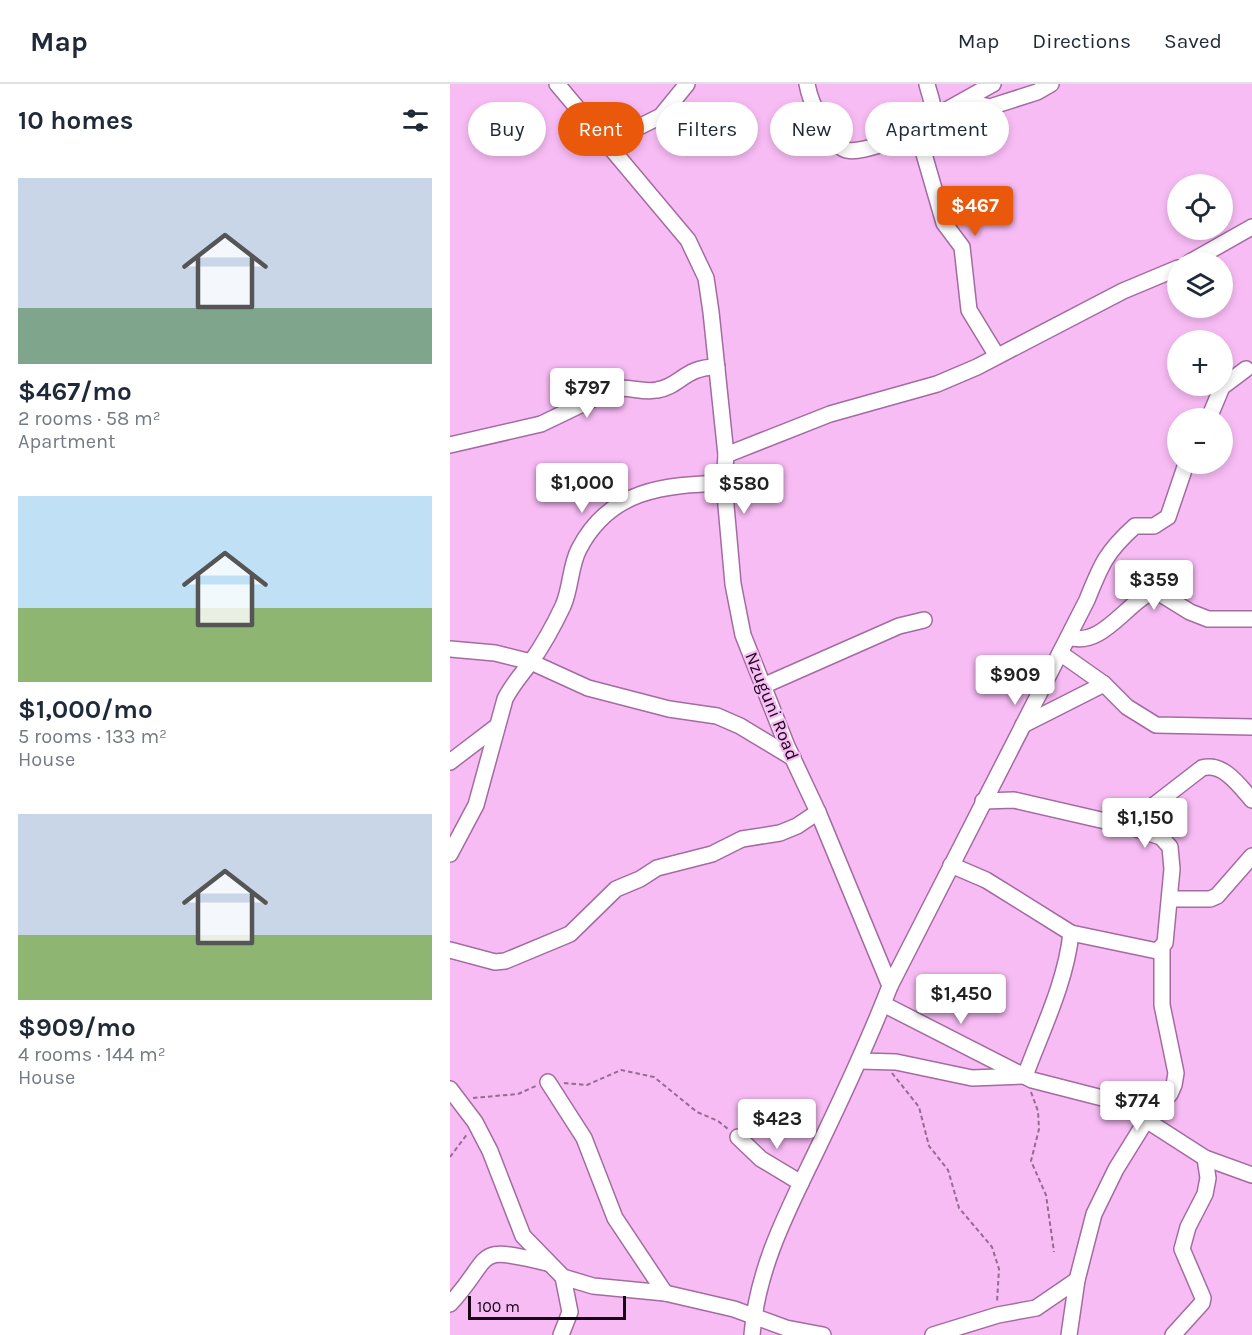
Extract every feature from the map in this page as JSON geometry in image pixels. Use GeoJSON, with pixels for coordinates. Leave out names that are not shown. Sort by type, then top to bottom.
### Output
{"type":"FeatureCollection","features":[{"type":"Feature","properties":{"kind":"street","name":"Nzuguni Road"},"geometry":{"type":"LineString","coordinates":[[557,84],[572,102]]}},
{"type":"Feature","properties":{"kind":"street"},"geometry":{"type":"LineString","coordinates":[[644,124],[661,116],[687,84]]}},
{"type":"Feature","properties":{"kind":"street"},"geometry":{"type":"LineString","coordinates":[[807,84],[831,139],[845,150],[859,151],[865,149]]}},
{"type":"Feature","properties":{"kind":"street"},"geometry":{"type":"LineString","coordinates":[[927,84],[932,102]]}},
{"type":"Feature","properties":{"kind":"street"},"geometry":{"type":"LineString","coordinates":[[965,101],[993,84]]}},
{"type":"Feature","properties":{"kind":"street"},"geometry":{"type":"LineString","coordinates":[[965,101],[990,107],[1037,92],[1051,84]]}},
{"type":"Feature","properties":{"kind":"street","name":"Nzuguni Road"},"geometry":{"type":"LineString","coordinates":[[618,156],[688,240],[701,264],[711,312],[726,455],[724,483],[733,584],[743,635],[890,986]]}},
{"type":"Feature","properties":{"kind":"street"},"geometry":{"type":"LineString","coordinates":[[925,156],[944,223],[962,247],[969,310],[997,356]]}},
{"type":"Feature","properties":{"kind":"street"},"geometry":{"type":"LineString","coordinates":[[1208,252],[1252,227]]}},
{"type":"Feature","properties":{"kind":"street"},"geometry":{"type":"LineString","coordinates":[[726,455],[830,414],[937,384],[1123,291],[1167,273]]}},
{"type":"Feature","properties":{"kind":"street"},"geometry":{"type":"LineString","coordinates":[[450,445],[541,424],[614,389],[624,387],[659,390],[693,370],[717,367]]}},
{"type":"Feature","properties":{"kind":"street"},"geometry":{"type":"LineString","coordinates":[[1213,408],[1222,387],[1246,369]]}},
{"type":"Feature","properties":{"kind":"street"},"geometry":{"type":"LineString","coordinates":[[752,1335],[753,1318],[771,1249],[859,1061],[890,986],[1087,600],[1100,566],[1113,547],[1135,526],[1154,526],[1168,517],[1183,474]]}},
{"type":"Feature","properties":{"kind":"street"},"geometry":{"type":"LineString","coordinates":[[450,854],[476,804],[490,759],[496,727],[511,686],[531,662],[562,607],[579,548],[603,514],[617,504],[648,491],[724,483]]}},
{"type":"Feature","properties":{"kind":"street"},"geometry":{"type":"LineString","coordinates":[[1069,636],[1080,639],[1104,629],[1156,591],[1190,612],[1208,619],[1252,619]]}},
{"type":"Feature","properties":{"kind":"street"},"geometry":{"type":"LineString","coordinates":[[763,686],[899,626],[924,620]]}},
{"type":"Feature","properties":{"kind":"street"},"geometry":{"type":"LineString","coordinates":[[450,649],[495,653],[531,662],[588,688],[669,709],[726,719],[793,758]]}},
{"type":"Feature","properties":{"kind":"street"},"geometry":{"type":"LineString","coordinates":[[1060,653],[1104,684],[1127,707],[1156,725],[1252,727]]}},
{"type":"Feature","properties":{"kind":"street"},"geometry":{"type":"LineString","coordinates":[[1023,725],[1104,684]]}},
{"type":"Feature","properties":{"kind":"street"},"geometry":{"type":"LineString","coordinates":[[450,762],[496,727]]}},
{"type":"Feature","properties":{"kind":"street"},"geometry":{"type":"LineString","coordinates":[[1127,826],[1196,773],[1210,766],[1221,769],[1252,800]]}},
{"type":"Feature","properties":{"kind":"street"},"geometry":{"type":"LineString","coordinates":[[951,866],[986,880],[1071,933],[1157,951],[1165,943],[1171,898],[1170,848],[1161,837],[1127,826],[1014,800],[984,801]]}},
{"type":"Feature","properties":{"kind":"street"},"geometry":{"type":"LineString","coordinates":[[450,950],[495,962],[505,961],[570,934],[616,889],[640,879],[652,870],[711,854],[742,839],[780,833],[797,826],[818,812]]}},
{"type":"Feature","properties":{"kind":"street"},"geometry":{"type":"LineString","coordinates":[[1171,898],[1210,899],[1217,896],[1252,856]]}},
{"type":"Feature","properties":{"kind":"street"},"geometry":{"type":"LineString","coordinates":[[1025,1076],[1070,949],[1071,933]]}},
{"type":"Feature","properties":{"kind":"street"},"geometry":{"type":"LineString","coordinates":[[1069,1335],[1077,1280],[1094,1214],[1116,1169],[1146,1119],[1170,1094],[1176,1073],[1162,1005],[1162,948]]}},
{"type":"Feature","properties":{"kind":"street"},"geometry":{"type":"LineString","coordinates":[[883,1004],[1025,1076],[1071,1092],[1113,1100],[1205,1158],[1252,1175]]}},
{"type":"Feature","properties":{"kind":"street"},"geometry":{"type":"LineString","coordinates":[[859,1061],[905,1064],[972,1078],[1025,1076]]}},
{"type":"Feature","properties":{"kind":"street"},"geometry":{"type":"LineString","coordinates":[[548,1082],[584,1138],[615,1218],[665,1293]]}},
{"type":"Feature","properties":{"kind":"street"},"geometry":{"type":"LineString","coordinates":[[454,1094],[475,1122],[501,1175],[523,1236],[563,1277],[593,1286],[665,1293],[823,1335]]}},
{"type":"Feature","properties":{"kind":"street"},"geometry":{"type":"LineString","coordinates":[[738,1137],[761,1159],[801,1183]]}},
{"type":"Feature","properties":{"kind":"street"},"geometry":{"type":"LineString","coordinates":[[1173,1335],[1202,1303],[1203,1298],[1182,1250],[1188,1227],[1205,1194],[1208,1178],[1205,1158]]}},
{"type":"Feature","properties":{"kind":"street"},"geometry":{"type":"LineString","coordinates":[[450,1304],[466,1287],[479,1263],[490,1254],[504,1252],[547,1263]]}},
{"type":"Feature","properties":{"kind":"street"},"geometry":{"type":"LineString","coordinates":[[561,1335],[570,1312],[563,1277]]}},
{"type":"Feature","properties":{"kind":"street"},"geometry":{"type":"LineString","coordinates":[[933,1335],[998,1315],[1036,1308],[1077,1280]]}},
{"type":"Feature","properties":{"kind":"path"},"geometry":{"type":"LineString","coordinates":[[882,1062],[919,1107],[929,1146],[948,1170],[959,1208],[992,1247],[999,1269],[996,1292],[998,1315]]}},
{"type":"Feature","properties":{"kind":"path"},"geometry":{"type":"LineString","coordinates":[[454,1094],[512,1095],[548,1082],[580,1086],[621,1070],[646,1074],[697,1112],[718,1121],[738,1137]]}},
{"type":"Feature","properties":{"kind":"path"},"geometry":{"type":"LineString","coordinates":[[1025,1076],[1038,1111],[1040,1129],[1031,1161],[1046,1195],[1054,1252]]}},
{"type":"Feature","properties":{"kind":"path"},"geometry":{"type":"LineString","coordinates":[[450,1157],[475,1122]]}}]}
